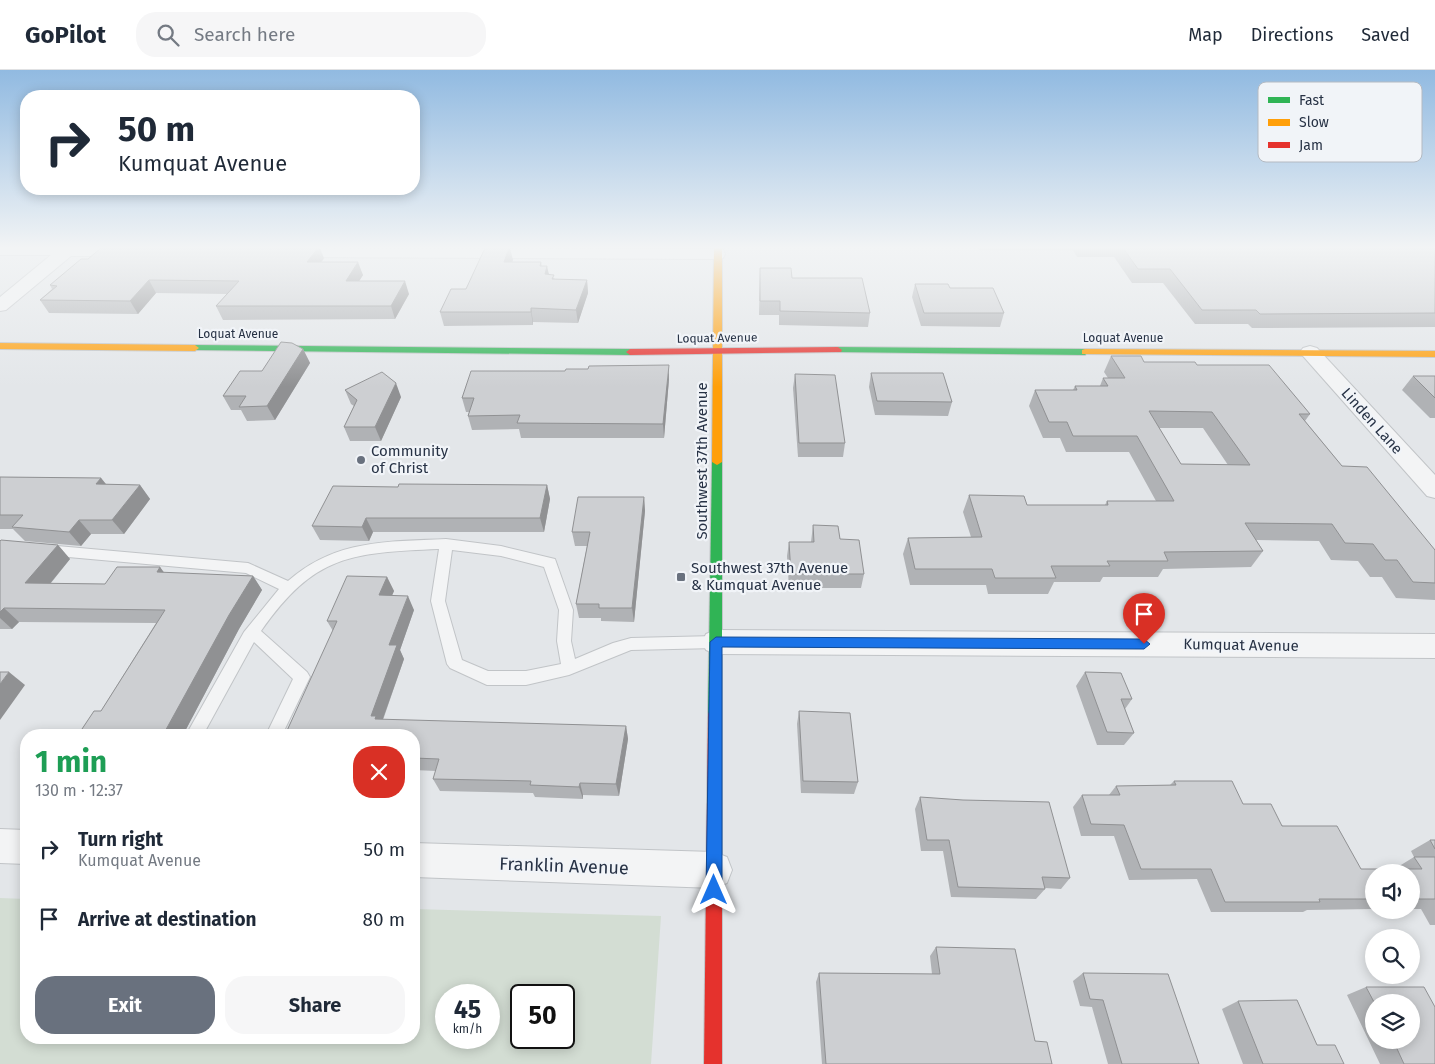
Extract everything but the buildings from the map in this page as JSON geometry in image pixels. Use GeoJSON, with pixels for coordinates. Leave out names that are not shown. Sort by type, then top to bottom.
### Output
{"type":"FeatureCollection","features":[{"type":"Feature","properties":{"kind":"street"},"geometry":{"type":"LineString","coordinates":[[0,306],[14,294]]}},
{"type":"Feature","properties":{"kind":"street","name":"Southwest 37th Avenue"},"geometry":{"type":"LineString","coordinates":[[713,1064],[717,294]]}},
{"type":"Feature","properties":{"kind":"street","name":"Loquat Avenue"},"geometry":{"type":"LineString","coordinates":[[0,346],[717,352],[1310,352],[1435,354]]}},
{"type":"Feature","properties":{"kind":"street","name":"Linden Lane"},"geometry":{"type":"LineString","coordinates":[[1310,352],[1435,490]]}},
{"type":"Feature","properties":{"kind":"street","name":"Kumquat Avenue"},"geometry":{"type":"LineString","coordinates":[[716,642],[1435,646]]}},
{"type":"Feature","properties":{"kind":"street"},"geometry":{"type":"LineString","coordinates":[[0,846],[20,847]]}},
{"type":"Feature","properties":{"kind":"street","name":"Franklin Avenue"},"geometry":{"type":"LineString","coordinates":[[420,860],[714,870]]}},
{"type":"Feature","properties":{"kind":"lane"},"geometry":{"type":"LineString","coordinates":[[446,544],[438,601],[455,664],[487,678],[526,678],[569,669],[618,647],[631,644],[716,642]]}},
{"type":"Feature","properties":{"kind":"lane"},"geometry":{"type":"LineString","coordinates":[[197,729],[260,618],[288,587],[330,559],[366,549],[446,544],[501,551],[550,563],[566,610],[564,640],[569,669]]}},
{"type":"Feature","properties":{"kind":"lane"},"geometry":{"type":"LineString","coordinates":[[30,549],[248,568],[288,587]]}},
{"type":"Feature","properties":{"kind":"lane"},"geometry":{"type":"LineString","coordinates":[[252,632],[302,677],[277,729]]}},
{"type":"Feature","properties":{"kind":"shaded area"},"geometry":{"type":"Polygon","coordinates":[[[0,898],[20,899],[20,1044],[420,1044],[420,909],[661,916],[651,1064],[0,1064],[0,898]]]}},
{"type":"Feature","properties":{"kind":"traffic: fast"},"geometry":{"type":"LineString","coordinates":[[195,348],[630,352]]}},
{"type":"Feature","properties":{"kind":"traffic: fast"},"geometry":{"type":"LineString","coordinates":[[838,350],[1085,352]]}},
{"type":"Feature","properties":{"kind":"traffic: fast"},"geometry":{"type":"LineString","coordinates":[[715,714],[717,462]]}},
{"type":"Feature","properties":{"kind":"traffic: slow"},"geometry":{"type":"LineString","coordinates":[[717,462],[718,294]]}},
{"type":"Feature","properties":{"kind":"traffic: slow"},"geometry":{"type":"LineString","coordinates":[[0,346],[195,348]]}},
{"type":"Feature","properties":{"kind":"traffic: slow"},"geometry":{"type":"LineString","coordinates":[[1085,352],[1435,354]]}},
{"type":"Feature","properties":{"kind":"traffic: jam"},"geometry":{"type":"LineString","coordinates":[[630,352],[838,350]]}},
{"type":"Feature","properties":{"kind":"traffic: jam"},"geometry":{"type":"LineString","coordinates":[[713,1064],[715,714]]}},
{"type":"Feature","properties":{"kind":"place","name":"Community of Christ"},"geometry":{"type":"Point","coordinates":[361,460]}},
{"type":"Feature","properties":{"kind":"place","name":"Southwest 37th Avenue & Kumquat Avenue"},"geometry":{"type":"Point","coordinates":[681,577]}},
{"type":"Feature","properties":{"kind":"route"},"geometry":{"type":"LineString","coordinates":[[714,890],[716,642],[1144,644]]}}]}
